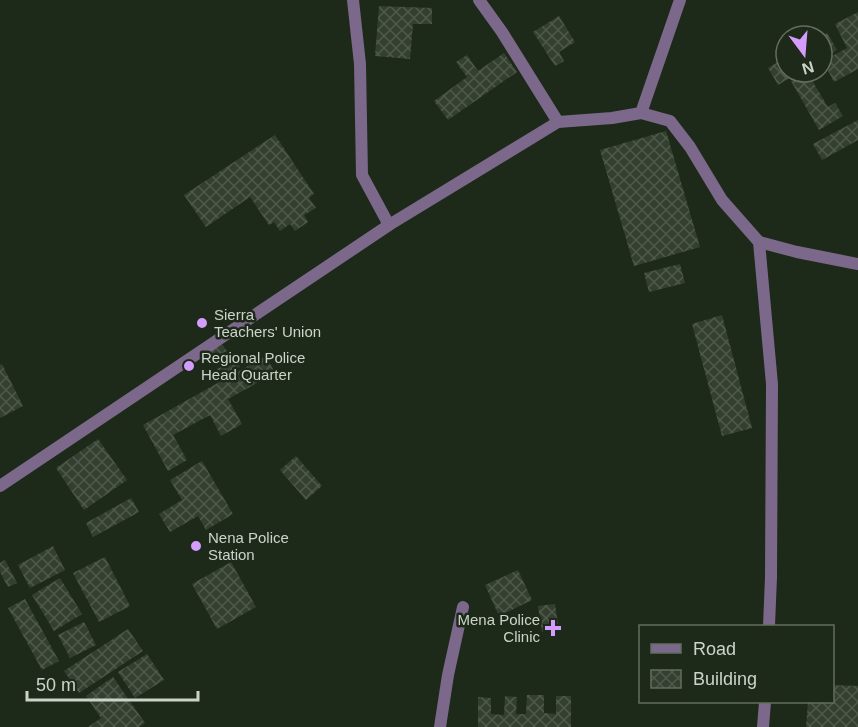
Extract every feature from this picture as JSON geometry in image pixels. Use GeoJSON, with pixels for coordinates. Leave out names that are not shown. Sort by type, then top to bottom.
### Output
{"type":"FeatureCollection","features":[{"type":"Feature","properties":{"kind":"street"},"geometry":{"type":"LineString","coordinates":[[353,0],[360,64],[362,175],[389,225]]}},
{"type":"Feature","properties":{"kind":"street"},"geometry":{"type":"LineString","coordinates":[[479,0],[502,32],[558,122]]}},
{"type":"Feature","properties":{"kind":"street"},"geometry":{"type":"LineString","coordinates":[[641,113],[680,0]]}},
{"type":"Feature","properties":{"kind":"street"},"geometry":{"type":"LineString","coordinates":[[0,486],[389,225],[558,122],[612,118],[641,113],[670,121],[690,147],[722,200],[759,242],[858,264]]}},
{"type":"Feature","properties":{"kind":"street"},"geometry":{"type":"LineString","coordinates":[[759,242],[772,384],[769,625]]}},
{"type":"Feature","properties":{"kind":"street"},"geometry":{"type":"LineString","coordinates":[[440,727],[448,675],[463,607]]}},
{"type":"Feature","properties":{"kind":"street"},"geometry":{"type":"LineString","coordinates":[[763,727],[765,703]]}},
{"type":"Feature","properties":{"kind":"building"},"geometry":{"type":"Polygon","coordinates":[[[379,6],[432,8],[432,24],[413,24],[410,59],[375,56],[379,6]]]}},
{"type":"Feature","properties":{"kind":"building"},"geometry":{"type":"Polygon","coordinates":[[[858,12],[858,69],[834,82],[834,55],[847,48],[835,24],[858,12]]]}},
{"type":"Feature","properties":{"kind":"building"},"geometry":{"type":"Polygon","coordinates":[[[559,16],[575,42],[559,52],[564,61],[555,66],[533,32],[559,16]]]}},
{"type":"Feature","properties":{"kind":"building"},"geometry":{"type":"Polygon","coordinates":[[[504,53],[517,72],[448,120],[434,101],[467,77],[456,62],[467,55],[478,71],[504,53]]]}},
{"type":"Feature","properties":{"kind":"building"},"geometry":{"type":"Polygon","coordinates":[[[774,64],[774,78],[768,68],[774,64]]]}},
{"type":"Feature","properties":{"kind":"building"},"geometry":{"type":"Polygon","coordinates":[[[793,84],[814,84],[828,107],[835,103],[843,116],[819,130],[793,84]]]}},
{"type":"Feature","properties":{"kind":"building"},"geometry":{"type":"Polygon","coordinates":[[[858,120],[858,140],[822,160],[813,144],[858,120]]]}},
{"type":"Feature","properties":{"kind":"building"},"geometry":{"type":"Polygon","coordinates":[[[666,131],[700,247],[634,266],[600,150],[666,131]]]}},
{"type":"Feature","properties":{"kind":"building"},"geometry":{"type":"Polygon","coordinates":[[[275,135],[314,194],[309,198],[316,208],[304,215],[308,222],[295,231],[290,224],[280,231],[274,222],[269,225],[250,197],[206,227],[184,195],[275,135]]]}},
{"type":"Feature","properties":{"kind":"building"},"geometry":{"type":"Polygon","coordinates":[[[680,264],[685,283],[649,292],[644,273],[680,264]]]}},
{"type":"Feature","properties":{"kind":"building"},"geometry":{"type":"Polygon","coordinates":[[[722,315],[752,428],[722,436],[692,324],[722,315]]]}},
{"type":"Feature","properties":{"kind":"building"},"geometry":{"type":"Polygon","coordinates":[[[222,344],[227,351],[212,359],[208,352],[222,344]]]}},
{"type":"Feature","properties":{"kind":"building"},"geometry":{"type":"Polygon","coordinates":[[[266,356],[275,373],[228,399],[242,424],[221,436],[210,415],[173,435],[187,460],[168,471],[143,425],[266,356]]]}},
{"type":"Feature","properties":{"kind":"building"},"geometry":{"type":"Polygon","coordinates":[[[236,359],[240,367],[221,377],[217,369],[236,359]]]}},
{"type":"Feature","properties":{"kind":"building"},"geometry":{"type":"Polygon","coordinates":[[[2,364],[23,406],[0,418],[0,365],[2,364]]]}},
{"type":"Feature","properties":{"kind":"building"},"geometry":{"type":"Polygon","coordinates":[[[98,439],[127,480],[84,510],[56,468],[98,439]]]}},
{"type":"Feature","properties":{"kind":"building"},"geometry":{"type":"Polygon","coordinates":[[[296,456],[322,486],[306,500],[280,470],[296,456]]]}},
{"type":"Feature","properties":{"kind":"building"},"geometry":{"type":"Polygon","coordinates":[[[202,461],[233,514],[206,530],[198,516],[170,532],[159,514],[182,500],[170,480],[202,461]]]}},
{"type":"Feature","properties":{"kind":"building"},"geometry":{"type":"Polygon","coordinates":[[[131,498],[139,512],[93,537],[86,523],[131,498]]]}},
{"type":"Feature","properties":{"kind":"building"},"geometry":{"type":"Polygon","coordinates":[[[53,546],[65,570],[30,588],[18,565],[53,546]]]}},
{"type":"Feature","properties":{"kind":"building"},"geometry":{"type":"Polygon","coordinates":[[[105,557],[130,606],[99,622],[73,573],[105,557]]]}},
{"type":"Feature","properties":{"kind":"building"},"geometry":{"type":"Polygon","coordinates":[[[5,560],[17,583],[8,587],[0,572],[0,563],[5,560]]]}},
{"type":"Feature","properties":{"kind":"building"},"geometry":{"type":"Polygon","coordinates":[[[231,562],[256,607],[217,629],[192,584],[231,562]]]}},
{"type":"Feature","properties":{"kind":"building"},"geometry":{"type":"Polygon","coordinates":[[[518,570],[532,600],[499,616],[485,585],[518,570]]]}},
{"type":"Feature","properties":{"kind":"building"},"geometry":{"type":"Polygon","coordinates":[[[60,578],[82,614],[54,631],[32,595],[60,578]]]}},
{"type":"Feature","properties":{"kind":"building"},"geometry":{"type":"Polygon","coordinates":[[[25,599],[59,661],[42,670],[8,608],[25,599]]]}},
{"type":"Feature","properties":{"kind":"building"},"geometry":{"type":"Polygon","coordinates":[[[555,604],[559,630],[542,632],[538,606],[555,604]]]}},
{"type":"Feature","properties":{"kind":"building"},"geometry":{"type":"Polygon","coordinates":[[[84,622],[96,645],[70,658],[58,635],[84,622]]]}},
{"type":"Feature","properties":{"kind":"building"},"geometry":{"type":"Polygon","coordinates":[[[128,629],[143,651],[79,693],[64,671],[128,629]]]}},
{"type":"Feature","properties":{"kind":"building"},"geometry":{"type":"Polygon","coordinates":[[[147,654],[164,680],[135,698],[118,672],[147,654]]]}},
{"type":"Feature","properties":{"kind":"building"},"geometry":{"type":"Polygon","coordinates":[[[113,677],[145,723],[139,727],[88,727],[101,718],[86,696],[113,677]]]}},
{"type":"Feature","properties":{"kind":"building"},"geometry":{"type":"Polygon","coordinates":[[[834,685],[858,686],[858,727],[806,727],[808,703],[834,703],[834,685]]]}},
{"type":"Feature","properties":{"kind":"building"},"geometry":{"type":"Polygon","coordinates":[[[527,695],[544,695],[544,713],[556,714],[556,696],[571,696],[571,727],[478,727],[478,697],[491,698],[491,714],[504,715],[505,696],[517,697],[516,714],[526,714],[527,695]]]}},
{"type":"Feature","properties":{"kind":"place","name":"Sierra Teachers' Union"},"geometry":{"type":"Point","coordinates":[202,323]}},
{"type":"Feature","properties":{"kind":"place","name":"Regional Police Head Quarter"},"geometry":{"type":"Point","coordinates":[189,366]}},
{"type":"Feature","properties":{"kind":"place","name":"Nena Police Station"},"geometry":{"type":"Point","coordinates":[196,546]}},
{"type":"Feature","properties":{"kind":"place","name":"Mena Police Clinic"},"geometry":{"type":"Point","coordinates":[553,628]}}]}
